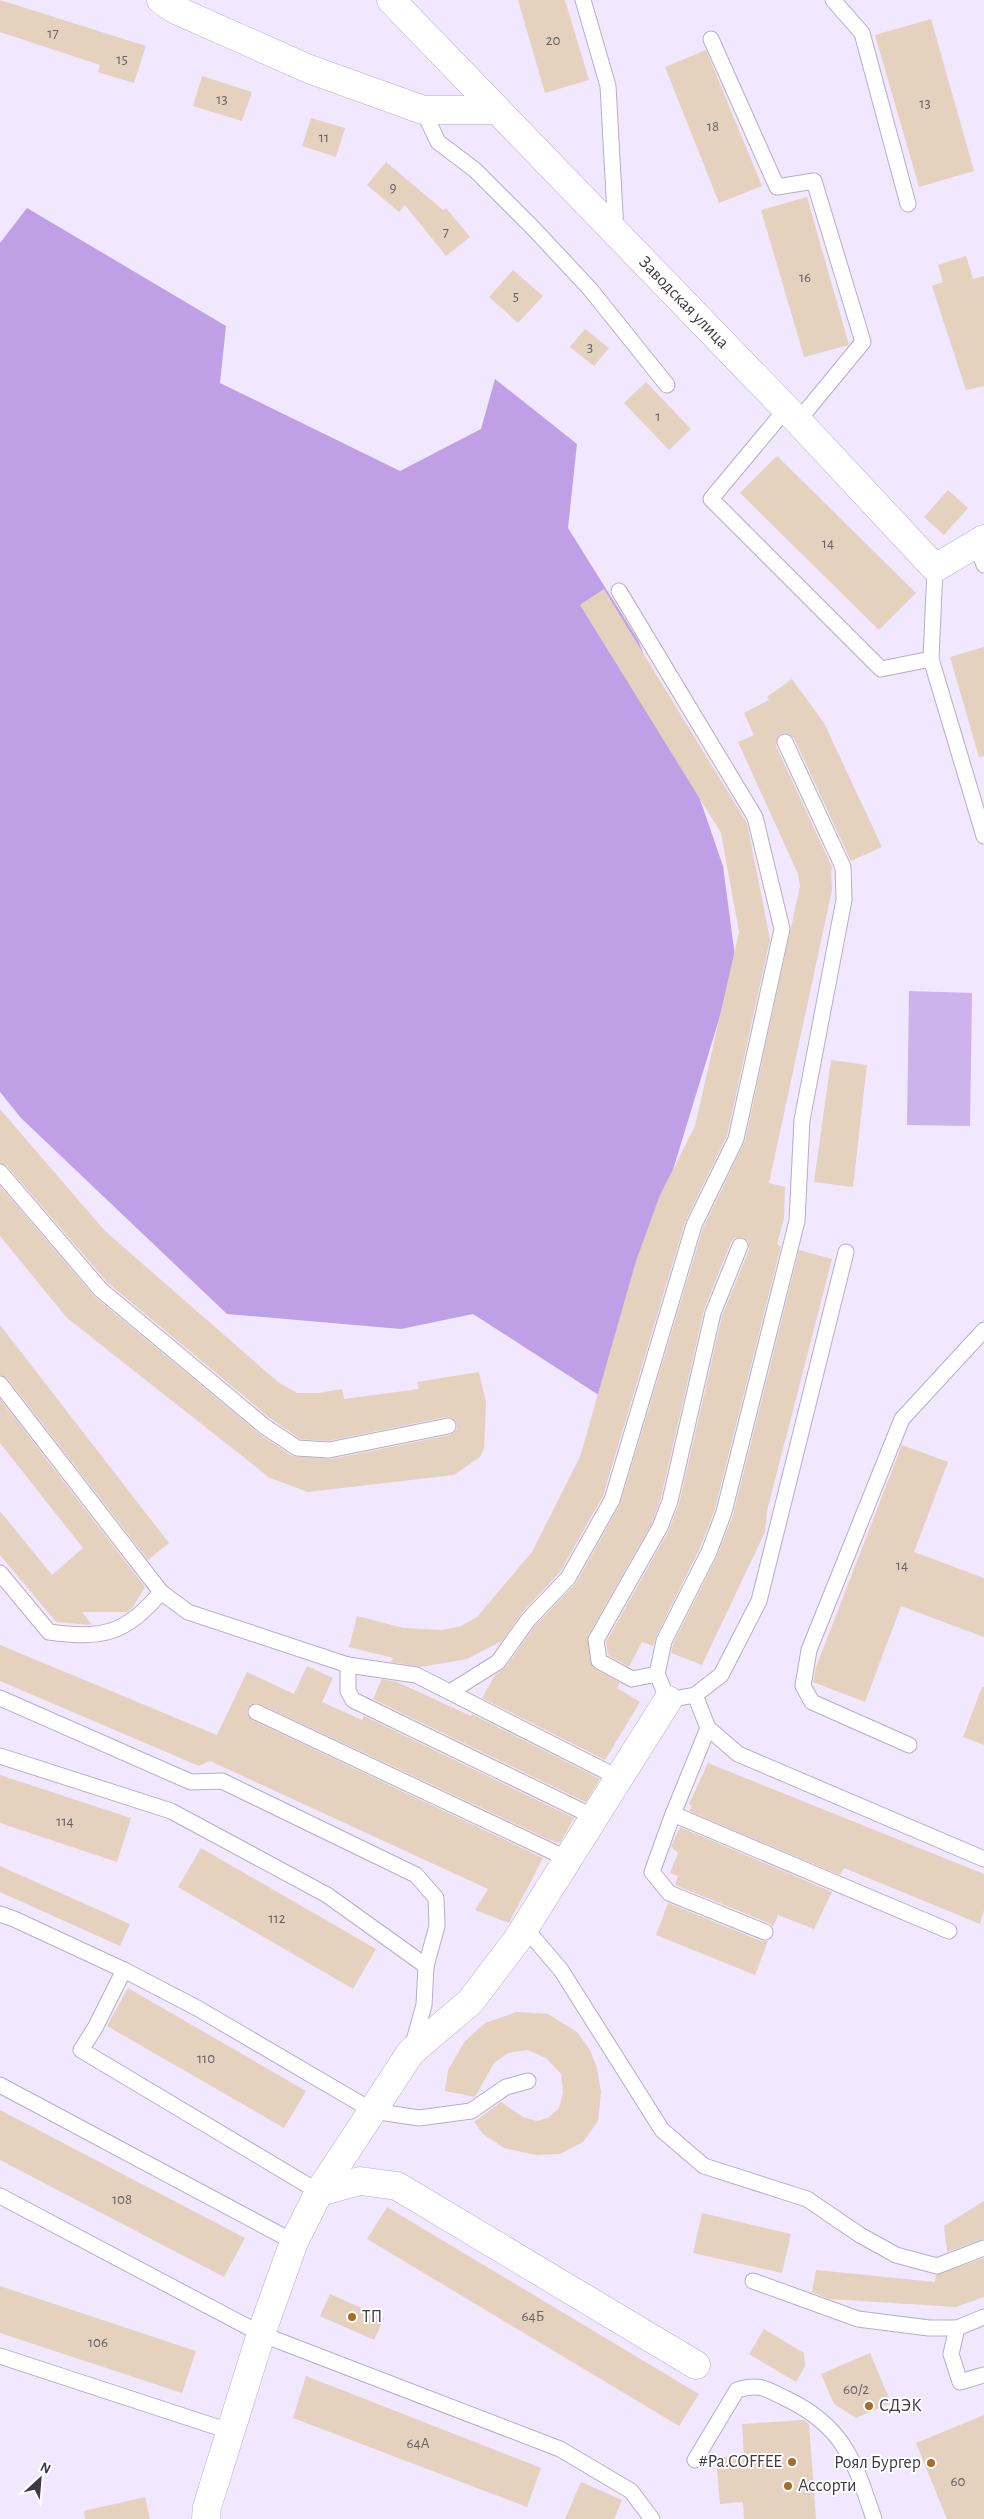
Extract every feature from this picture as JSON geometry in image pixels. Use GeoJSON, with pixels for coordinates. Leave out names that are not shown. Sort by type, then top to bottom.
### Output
{"type":"FeatureCollection","features":[{"type":"Feature","properties":{"kind":"street"},"geometry":{"type":"LineString","coordinates":[[162,0],[176,10],[309,68],[423,110],[497,110]]}},
{"type":"Feature","properties":{"kind":"street","name":"Заводская улица"},"geometry":{"type":"LineString","coordinates":[[390,0],[792,415],[935,568]]}},
{"type":"Feature","properties":{"kind":"street"},"geometry":{"type":"LineString","coordinates":[[935,568],[982,549]]}},
{"type":"Feature","properties":{"kind":"street"},"geometry":{"type":"LineString","coordinates":[[206,2519],[207,2507],[232,2432],[261,2334],[294,2242],[320,2192],[411,2052],[470,2002],[525,1928],[668,1700]]}},
{"type":"Feature","properties":{"kind":"street"},"geometry":{"type":"LineString","coordinates":[[320,2192],[360,2181],[397,2186],[696,2365]]}},
{"type":"Feature","properties":{"kind":"lane"},"geometry":{"type":"LineString","coordinates":[[582,0],[608,86],[616,233]]}},
{"type":"Feature","properties":{"kind":"lane"},"geometry":{"type":"LineString","coordinates":[[833,0],[862,33],[908,204]]}},
{"type":"Feature","properties":{"kind":"lane"},"geometry":{"type":"LineString","coordinates":[[711,40],[777,188],[814,181],[863,342],[712,499],[881,669],[931,659]]}},
{"type":"Feature","properties":{"kind":"lane"},"geometry":{"type":"LineString","coordinates":[[423,110],[438,142],[475,170],[590,289],[667,385]]}},
{"type":"Feature","properties":{"kind":"lane"},"geometry":{"type":"LineString","coordinates":[[935,568],[931,659],[984,836]]}},
{"type":"Feature","properties":{"kind":"lane"},"geometry":{"type":"LineString","coordinates":[[450,1692],[498,1662],[528,1620],[568,1578],[612,1500],[694,1225],[736,1139],[782,929],[755,817],[619,591]]}},
{"type":"Feature","properties":{"kind":"lane"},"geometry":{"type":"LineString","coordinates":[[785,742],[843,867],[844,900],[802,1120],[798,1221],[724,1512],[709,1552],[664,1641],[657,1674],[668,1700],[695,1695],[720,1675],[759,1601],[846,1252]]}},
{"type":"Feature","properties":{"kind":"lane"},"geometry":{"type":"LineString","coordinates":[[0,1172],[101,1290],[264,1426],[298,1448],[330,1450],[448,1426]]}},
{"type":"Feature","properties":{"kind":"lane"},"geometry":{"type":"LineString","coordinates":[[657,1674],[632,1679],[599,1661],[596,1640],[660,1527],[670,1501],[713,1313],[740,1246]]}},
{"type":"Feature","properties":{"kind":"lane"},"geometry":{"type":"LineString","coordinates":[[909,1745],[812,1702],[803,1686],[809,1650],[902,1419],[984,1330]]}},
{"type":"Feature","properties":{"kind":"lane"},"geometry":{"type":"LineString","coordinates":[[0,1384],[161,1592],[188,1612],[348,1665],[416,1675],[619,1778]]}},
{"type":"Feature","properties":{"kind":"lane"},"geometry":{"type":"LineString","coordinates":[[0,1573],[49,1632],[81,1636],[112,1632],[146,1610],[161,1592]]}},
{"type":"Feature","properties":{"kind":"lane"},"geometry":{"type":"LineString","coordinates":[[348,1665],[348,1691],[353,1700],[594,1817]]}},
{"type":"Feature","properties":{"kind":"lane"},"geometry":{"type":"LineString","coordinates":[[695,1695],[708,1728],[738,1754],[984,1860]]}},
{"type":"Feature","properties":{"kind":"lane"},"geometry":{"type":"LineString","coordinates":[[0,1698],[191,1782],[222,1781],[416,1875],[436,1898],[437,1926],[426,1966],[424,2004],[411,2052]]}},
{"type":"Feature","properties":{"kind":"lane"},"geometry":{"type":"LineString","coordinates":[[256,1712],[568,1859]]}},
{"type":"Feature","properties":{"kind":"lane"},"geometry":{"type":"LineString","coordinates":[[708,1728],[652,1872],[669,1892],[765,1932]]}},
{"type":"Feature","properties":{"kind":"lane"},"geometry":{"type":"LineString","coordinates":[[0,1756],[171,1811],[327,1895],[426,1966]]}},
{"type":"Feature","properties":{"kind":"lane"},"geometry":{"type":"LineString","coordinates":[[673,1814],[949,1931]]}},
{"type":"Feature","properties":{"kind":"lane"},"geometry":{"type":"LineString","coordinates":[[0,1914],[124,1970],[197,2008],[373,2111],[419,2118],[471,2111],[506,2087],[528,2081]]}},
{"type":"Feature","properties":{"kind":"lane"},"geometry":{"type":"LineString","coordinates":[[525,1928],[560,1970],[662,2130],[704,2166],[807,2199],[860,2235],[896,2255],[938,2266],[984,2248]]}},
{"type":"Feature","properties":{"kind":"lane"},"geometry":{"type":"LineString","coordinates":[[124,1970],[96,2028],[81,2050],[320,2192]]}},
{"type":"Feature","properties":{"kind":"lane"},"geometry":{"type":"LineString","coordinates":[[0,2084],[294,2242]]}},
{"type":"Feature","properties":{"kind":"lane"},"geometry":{"type":"LineString","coordinates":[[0,2196],[261,2334],[560,2449],[631,2490],[652,2519]]}},
{"type":"Feature","properties":{"kind":"lane"},"geometry":{"type":"LineString","coordinates":[[753,2281],[858,2320],[929,2328],[957,2328],[984,2317]]}},
{"type":"Feature","properties":{"kind":"lane"},"geometry":{"type":"LineString","coordinates":[[957,2328],[951,2354],[960,2382],[984,2375]]}},
{"type":"Feature","properties":{"kind":"lane"},"geometry":{"type":"LineString","coordinates":[[0,2356],[232,2432]]}},
{"type":"Feature","properties":{"kind":"lane"},"geometry":{"type":"LineString","coordinates":[[695,2460],[737,2390],[754,2385],[806,2408],[838,2436],[854,2462],[874,2519]]}},
{"type":"Feature","properties":{"kind":"shaded area"},"geometry":{"type":"Polygon","coordinates":[[[27,208],[226,326],[220,383],[400,471],[481,429],[495,379],[577,444],[568,528],[638,640],[695,785],[723,866],[736,964],[653,1235],[608,1401],[473,1314],[401,1329],[227,1314],[21,1118],[0,1092],[0,243],[27,208]]]}},
{"type":"Feature","properties":{"kind":"shaded area"},"geometry":{"type":"Polygon","coordinates":[[[909,991],[972,993],[970,1126],[907,1125],[909,991]]]}},
{"type":"Feature","properties":{"kind":"building"},"geometry":{"type":"Polygon","coordinates":[[[0,0],[146,46],[134,83],[98,72],[100,65],[0,32],[0,0]]]}},
{"type":"Feature","properties":{"kind":"building"},"geometry":{"type":"Polygon","coordinates":[[[518,0],[565,0],[589,80],[545,93],[518,0]]]}},
{"type":"Feature","properties":{"kind":"building"},"geometry":{"type":"Polygon","coordinates":[[[931,19],[974,171],[919,187],[875,35],[931,19]]]}},
{"type":"Feature","properties":{"kind":"building"},"geometry":{"type":"Polygon","coordinates":[[[706,50],[762,186],[719,203],[665,67],[706,50]]]}},
{"type":"Feature","properties":{"kind":"building"},"geometry":{"type":"Polygon","coordinates":[[[202,76],[252,92],[242,121],[193,106],[202,76]]]}},
{"type":"Feature","properties":{"kind":"building"},"geometry":{"type":"Polygon","coordinates":[[[311,118],[345,128],[336,157],[302,146],[311,118]]]}},
{"type":"Feature","properties":{"kind":"building"},"geometry":{"type":"Polygon","coordinates":[[[386,162],[443,210],[446,208],[470,237],[446,256],[405,205],[399,212],[367,185],[386,162]]]}},
{"type":"Feature","properties":{"kind":"building"},"geometry":{"type":"Polygon","coordinates":[[[807,197],[849,345],[804,357],[761,210],[807,197]]]}},
{"type":"Feature","properties":{"kind":"building"},"geometry":{"type":"Polygon","coordinates":[[[966,256],[973,279],[984,276],[984,386],[966,390],[932,286],[943,282],[938,265],[966,256]]]}},
{"type":"Feature","properties":{"kind":"building"},"geometry":{"type":"Polygon","coordinates":[[[513,270],[543,296],[518,323],[489,297],[513,270]]]}},
{"type":"Feature","properties":{"kind":"building"},"geometry":{"type":"Polygon","coordinates":[[[585,329],[609,348],[594,366],[570,347],[585,329]]]}},
{"type":"Feature","properties":{"kind":"building"},"geometry":{"type":"Polygon","coordinates":[[[646,382],[691,429],[669,450],[624,403],[646,382]]]}},
{"type":"Feature","properties":{"kind":"building"},"geometry":{"type":"Polygon","coordinates":[[[777,456],[916,593],[879,630],[740,493],[777,456]]]}},
{"type":"Feature","properties":{"kind":"building"},"geometry":{"type":"Polygon","coordinates":[[[948,490],[968,508],[944,535],[924,517],[948,490]]]}},
{"type":"Feature","properties":{"kind":"building"},"geometry":{"type":"Polygon","coordinates":[[[604,589],[747,823],[770,939],[727,1136],[685,1222],[603,1496],[560,1572],[521,1614],[502,1641],[467,1659],[421,1667],[391,1662],[393,1658],[349,1647],[357,1616],[404,1628],[442,1630],[461,1626],[477,1617],[532,1552],[580,1457],[636,1261],[660,1195],[695,1126],[739,932],[721,833],[580,605],[604,589]]]}},
{"type":"Feature","properties":{"kind":"building"},"geometry":{"type":"Polygon","coordinates":[[[984,647],[984,756],[979,757],[950,657],[984,647]]]}},
{"type":"Feature","properties":{"kind":"building"},"geometry":{"type":"Polygon","coordinates":[[[792,679],[824,723],[882,847],[851,861],[794,738],[786,733],[778,736],[776,746],[833,869],[831,870],[832,890],[769,1183],[785,1187],[784,1218],[777,1245],[781,1246],[715,1509],[700,1548],[653,1646],[642,1642],[629,1667],[608,1655],[606,1642],[668,1532],[679,1504],[722,1316],[749,1250],[748,1241],[743,1237],[735,1238],[731,1242],[704,1310],[661,1498],[652,1523],[588,1636],[592,1667],[620,1683],[617,1688],[640,1702],[605,1760],[482,1698],[495,1675],[505,1668],[535,1626],[576,1583],[620,1504],[703,1228],[745,1141],[800,886],[798,874],[738,742],[754,735],[744,713],[769,700],[767,697],[792,679]]]}},
{"type":"Feature","properties":{"kind":"building"},"geometry":{"type":"Polygon","coordinates":[[[831,1060],[867,1065],[853,1187],[814,1182],[831,1060]]]}},
{"type":"Feature","properties":{"kind":"building"},"geometry":{"type":"Polygon","coordinates":[[[0,1109],[105,1231],[278,1382],[297,1393],[319,1393],[342,1389],[344,1399],[419,1389],[417,1382],[479,1372],[486,1403],[484,1448],[480,1457],[454,1475],[308,1492],[270,1478],[67,1318],[0,1236],[0,1186],[95,1297],[258,1433],[292,1456],[331,1459],[450,1435],[457,1429],[457,1424],[451,1417],[446,1417],[328,1441],[300,1439],[270,1418],[108,1283],[7,1166],[0,1163],[0,1109]]]}},
{"type":"Feature","properties":{"kind":"building"},"geometry":{"type":"Polygon","coordinates":[[[799,1250],[832,1259],[767,1511],[765,1532],[702,1665],[671,1653],[673,1644],[717,1556],[733,1515],[799,1250]]]}},
{"type":"Feature","properties":{"kind":"building"},"geometry":{"type":"Polygon","coordinates":[[[0,1325],[169,1543],[148,1560],[7,1378],[0,1375],[0,1325]]]}},
{"type":"Feature","properties":{"kind":"building"},"geometry":{"type":"Polygon","coordinates":[[[0,1399],[145,1587],[133,1607],[127,1612],[82,1612],[92,1625],[56,1622],[0,1555],[0,1511],[52,1575],[83,1548],[0,1443],[0,1399]]]}},
{"type":"Feature","properties":{"kind":"building"},"geometry":{"type":"Polygon","coordinates":[[[902,1445],[948,1462],[914,1552],[984,1578],[984,1637],[901,1606],[865,1702],[813,1682],[816,1667],[902,1445]]]}},
{"type":"Feature","properties":{"kind":"building"},"geometry":{"type":"Polygon","coordinates":[[[0,1645],[217,1735],[247,1672],[294,1694],[307,1666],[333,1678],[322,1702],[362,1720],[364,1716],[574,1818],[560,1843],[552,1841],[260,1704],[255,1703],[248,1708],[247,1713],[252,1720],[543,1858],[509,1923],[475,1910],[488,1889],[210,1761],[199,1766],[0,1681],[0,1645]]]}},
{"type":"Feature","properties":{"kind":"building"},"geometry":{"type":"Polygon","coordinates":[[[382,1679],[397,1682],[471,1716],[472,1714],[600,1779],[586,1802],[583,1801],[373,1699],[382,1679]]]}},
{"type":"Feature","properties":{"kind":"building"},"geometry":{"type":"Polygon","coordinates":[[[982,1687],[984,1687],[984,1745],[963,1737],[982,1687]]]}},
{"type":"Feature","properties":{"kind":"building"},"geometry":{"type":"Polygon","coordinates":[[[708,1763],[984,1874],[984,1910],[980,1924],[844,1868],[840,1875],[689,1811],[692,1806],[689,1804],[708,1763]]]}},
{"type":"Feature","properties":{"kind":"building"},"geometry":{"type":"Polygon","coordinates":[[[0,1775],[131,1818],[117,1862],[0,1823],[0,1775]]]}},
{"type":"Feature","properties":{"kind":"building"},"geometry":{"type":"Polygon","coordinates":[[[680,1827],[832,1892],[814,1929],[778,1915],[773,1927],[769,1923],[675,1885],[678,1876],[670,1873],[678,1853],[671,1847],[680,1827]]]}},
{"type":"Feature","properties":{"kind":"building"},"geometry":{"type":"Polygon","coordinates":[[[201,1848],[376,1949],[353,1989],[178,1887],[201,1848]]]}},
{"type":"Feature","properties":{"kind":"building"},"geometry":{"type":"Polygon","coordinates":[[[0,1866],[130,1924],[120,1946],[0,1892],[0,1866]]]}},
{"type":"Feature","properties":{"kind":"building"},"geometry":{"type":"Polygon","coordinates":[[[668,1903],[761,1941],[768,1941],[755,1975],[656,1935],[668,1903]]]}},
{"type":"Feature","properties":{"kind":"building"},"geometry":{"type":"Polygon","coordinates":[[[128,1988],[306,2091],[284,2128],[107,2026],[128,1988]]]}},
{"type":"Feature","properties":{"kind":"building"},"geometry":{"type":"Polygon","coordinates":[[[517,2012],[548,2014],[577,2032],[590,2050],[597,2068],[601,2092],[598,2121],[583,2142],[560,2154],[536,2155],[504,2148],[483,2134],[474,2122],[501,2102],[523,2117],[537,2121],[548,2118],[559,2108],[563,2093],[561,2074],[546,2058],[527,2050],[508,2053],[494,2063],[475,2097],[445,2091],[448,2070],[465,2041],[485,2023],[517,2012]]]}},
{"type":"Feature","properties":{"kind":"building"},"geometry":{"type":"Polygon","coordinates":[[[0,2110],[245,2238],[224,2277],[0,2160],[0,2110]]]}},
{"type":"Feature","properties":{"kind":"building"},"geometry":{"type":"Polygon","coordinates":[[[984,2201],[984,2239],[947,2252],[944,2226],[984,2201]]]}},
{"type":"Feature","properties":{"kind":"building"},"geometry":{"type":"Polygon","coordinates":[[[387,2207],[699,2394],[679,2426],[367,2239],[387,2207]]]}},
{"type":"Feature","properties":{"kind":"building"},"geometry":{"type":"Polygon","coordinates":[[[702,2213],[791,2234],[782,2273],[693,2253],[702,2213]]]}},
{"type":"Feature","properties":{"kind":"building"},"geometry":{"type":"Polygon","coordinates":[[[984,2258],[984,2297],[956,2307],[829,2299],[812,2292],[816,2270],[935,2282],[936,2275],[984,2258]]]}},
{"type":"Feature","properties":{"kind":"building"},"geometry":{"type":"Polygon","coordinates":[[[0,2286],[196,2351],[182,2393],[0,2333],[0,2286]]]}},
{"type":"Feature","properties":{"kind":"building","name":"ТП"},"geometry":{"type":"Polygon","coordinates":[[[330,2294],[384,2318],[374,2340],[320,2316],[330,2294]]]}},
{"type":"Feature","properties":{"kind":"building"},"geometry":{"type":"Polygon","coordinates":[[[764,2329],[804,2353],[805,2366],[796,2382],[749,2354],[764,2329]]]}},
{"type":"Feature","properties":{"kind":"building"},"geometry":{"type":"Polygon","coordinates":[[[870,2353],[891,2403],[856,2418],[834,2404],[821,2374],[870,2353]]]}},
{"type":"Feature","properties":{"kind":"building"},"geometry":{"type":"Polygon","coordinates":[[[306,2376],[541,2468],[527,2507],[293,2418],[306,2376]]]}},
{"type":"Feature","properties":{"kind":"building"},"geometry":{"type":"Polygon","coordinates":[[[984,2415],[984,2519],[947,2519],[916,2443],[984,2415]]]}},
{"type":"Feature","properties":{"kind":"building"},"geometry":{"type":"Polygon","coordinates":[[[804,2420],[809,2424],[816,2519],[744,2519],[743,2502],[720,2504],[716,2458],[744,2456],[742,2424],[804,2420]]]}},
{"type":"Feature","properties":{"kind":"building"},"geometry":{"type":"Polygon","coordinates":[[[581,2482],[622,2500],[614,2519],[565,2519],[581,2482]]]}},
{"type":"Feature","properties":{"kind":"building"},"geometry":{"type":"Polygon","coordinates":[[[145,2497],[150,2519],[85,2519],[84,2511],[145,2497]]]}},
{"type":"Feature","properties":{"kind":"place","name":"ТП"},"geometry":{"type":"Point","coordinates":[352,2317]}},
{"type":"Feature","properties":{"kind":"place","name":"СДЭК"},"geometry":{"type":"Point","coordinates":[869,2406]}},
{"type":"Feature","properties":{"kind":"place","name":"#Pa.COFFEE"},"geometry":{"type":"Point","coordinates":[792,2462]}},
{"type":"Feature","properties":{"kind":"place","name":"Роял Бургер"},"geometry":{"type":"Point","coordinates":[931,2463]}},
{"type":"Feature","properties":{"kind":"place","name":"Ассорти"},"geometry":{"type":"Point","coordinates":[788,2486]}}]}
